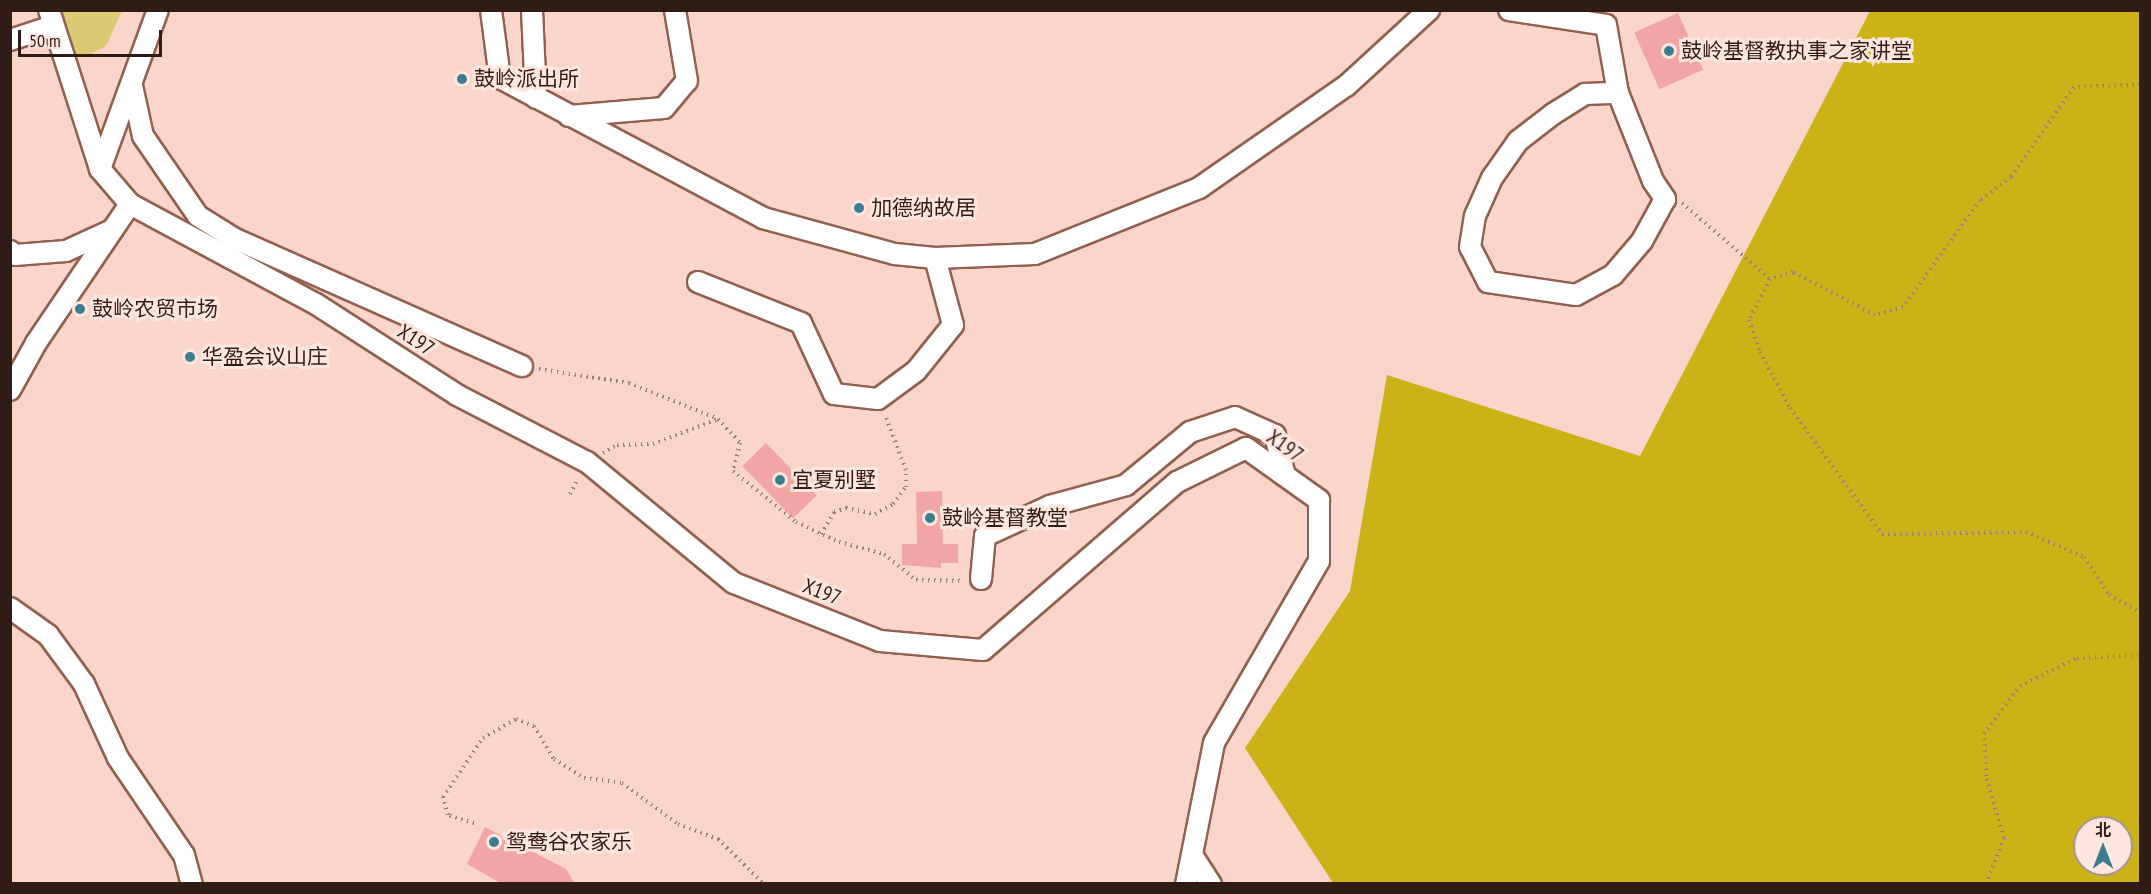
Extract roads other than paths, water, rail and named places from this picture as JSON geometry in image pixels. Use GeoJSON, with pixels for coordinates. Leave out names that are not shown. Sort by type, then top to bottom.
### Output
{"type":"FeatureCollection","features":[{"type":"Feature","properties":{"kind":"street"},"geometry":{"type":"LineString","coordinates":[[100,169],[158,10]]}},
{"type":"Feature","properties":{"kind":"street"},"geometry":{"type":"LineString","coordinates":[[491,10],[500,78],[763,218],[895,254],[935,258],[1035,254],[1199,188],[1346,86],[1429,10]]}},
{"type":"Feature","properties":{"kind":"street"},"geometry":{"type":"LineString","coordinates":[[532,10],[536,98]]}},
{"type":"Feature","properties":{"kind":"street"},"geometry":{"type":"LineString","coordinates":[[569,116],[663,108],[687,81],[675,10]]}},
{"type":"Feature","properties":{"kind":"street"},"geometry":{"type":"LineString","coordinates":[[1509,10],[1606,25],[1618,93],[1649,171],[1665,199],[1642,241],[1613,275],[1576,294],[1488,282],[1470,248],[1475,216],[1492,178],[1518,141],[1585,94],[1618,93]]}},
{"type":"Feature","properties":{"kind":"street"},"geometry":{"type":"LineString","coordinates":[[10,39],[51,18]]}},
{"type":"Feature","properties":{"kind":"street","name":"X197"},"geometry":{"type":"LineString","coordinates":[[51,18],[100,169],[130,204],[316,304],[457,395],[587,462],[734,583],[880,641],[983,650],[1177,482],[1246,447],[1319,500],[1319,561],[1214,743],[1186,884]]}},
{"type":"Feature","properties":{"kind":"street"},"geometry":{"type":"LineString","coordinates":[[132,86],[143,136],[198,216],[236,239],[522,366]]}},
{"type":"Feature","properties":{"kind":"street"},"geometry":{"type":"LineString","coordinates":[[10,390],[36,344],[130,204]]}},
{"type":"Feature","properties":{"kind":"street"},"geometry":{"type":"LineString","coordinates":[[10,251],[15,255],[66,251],[112,230]]}},
{"type":"Feature","properties":{"kind":"street"},"geometry":{"type":"LineString","coordinates":[[182,232],[236,239]]}},
{"type":"Feature","properties":{"kind":"street"},"geometry":{"type":"LineString","coordinates":[[698,282],[801,323],[834,394],[878,399],[916,371],[953,325],[935,258]]}},
{"type":"Feature","properties":{"kind":"street"},"geometry":{"type":"LineString","coordinates":[[981,579],[985,536],[1050,506],[1126,485],[1190,432],[1235,417],[1275,435],[1285,476]]}},
{"type":"Feature","properties":{"kind":"street"},"geometry":{"type":"LineString","coordinates":[[10,608],[48,635],[84,684],[118,758],[184,855],[192,884]]}},
{"type":"Feature","properties":{"kind":"street"},"geometry":{"type":"LineString","coordinates":[[1192,855],[1211,884]]}},
{"type":"Feature","properties":{"kind":"place","name":"鼓岭基督教执事之家讲堂"},"geometry":{"type":"Point","coordinates":[1669,51]}},
{"type":"Feature","properties":{"kind":"place","name":"鼓岭派出所"},"geometry":{"type":"Point","coordinates":[462,79]}},
{"type":"Feature","properties":{"kind":"place","name":"加德纳故居"},"geometry":{"type":"Point","coordinates":[859,208]}},
{"type":"Feature","properties":{"kind":"place","name":"鼓岭农贸市场"},"geometry":{"type":"Point","coordinates":[80,309]}},
{"type":"Feature","properties":{"kind":"place","name":"华盈会议山庄"},"geometry":{"type":"Point","coordinates":[190,357]}},
{"type":"Feature","properties":{"kind":"place","name":"宜夏别墅"},"geometry":{"type":"Point","coordinates":[780,480]}},
{"type":"Feature","properties":{"kind":"place","name":"鼓岭基督教堂"},"geometry":{"type":"Point","coordinates":[930,518]}},
{"type":"Feature","properties":{"kind":"place","name":"鸳鸯谷农家乐"},"geometry":{"type":"Point","coordinates":[494,842]}}]}
